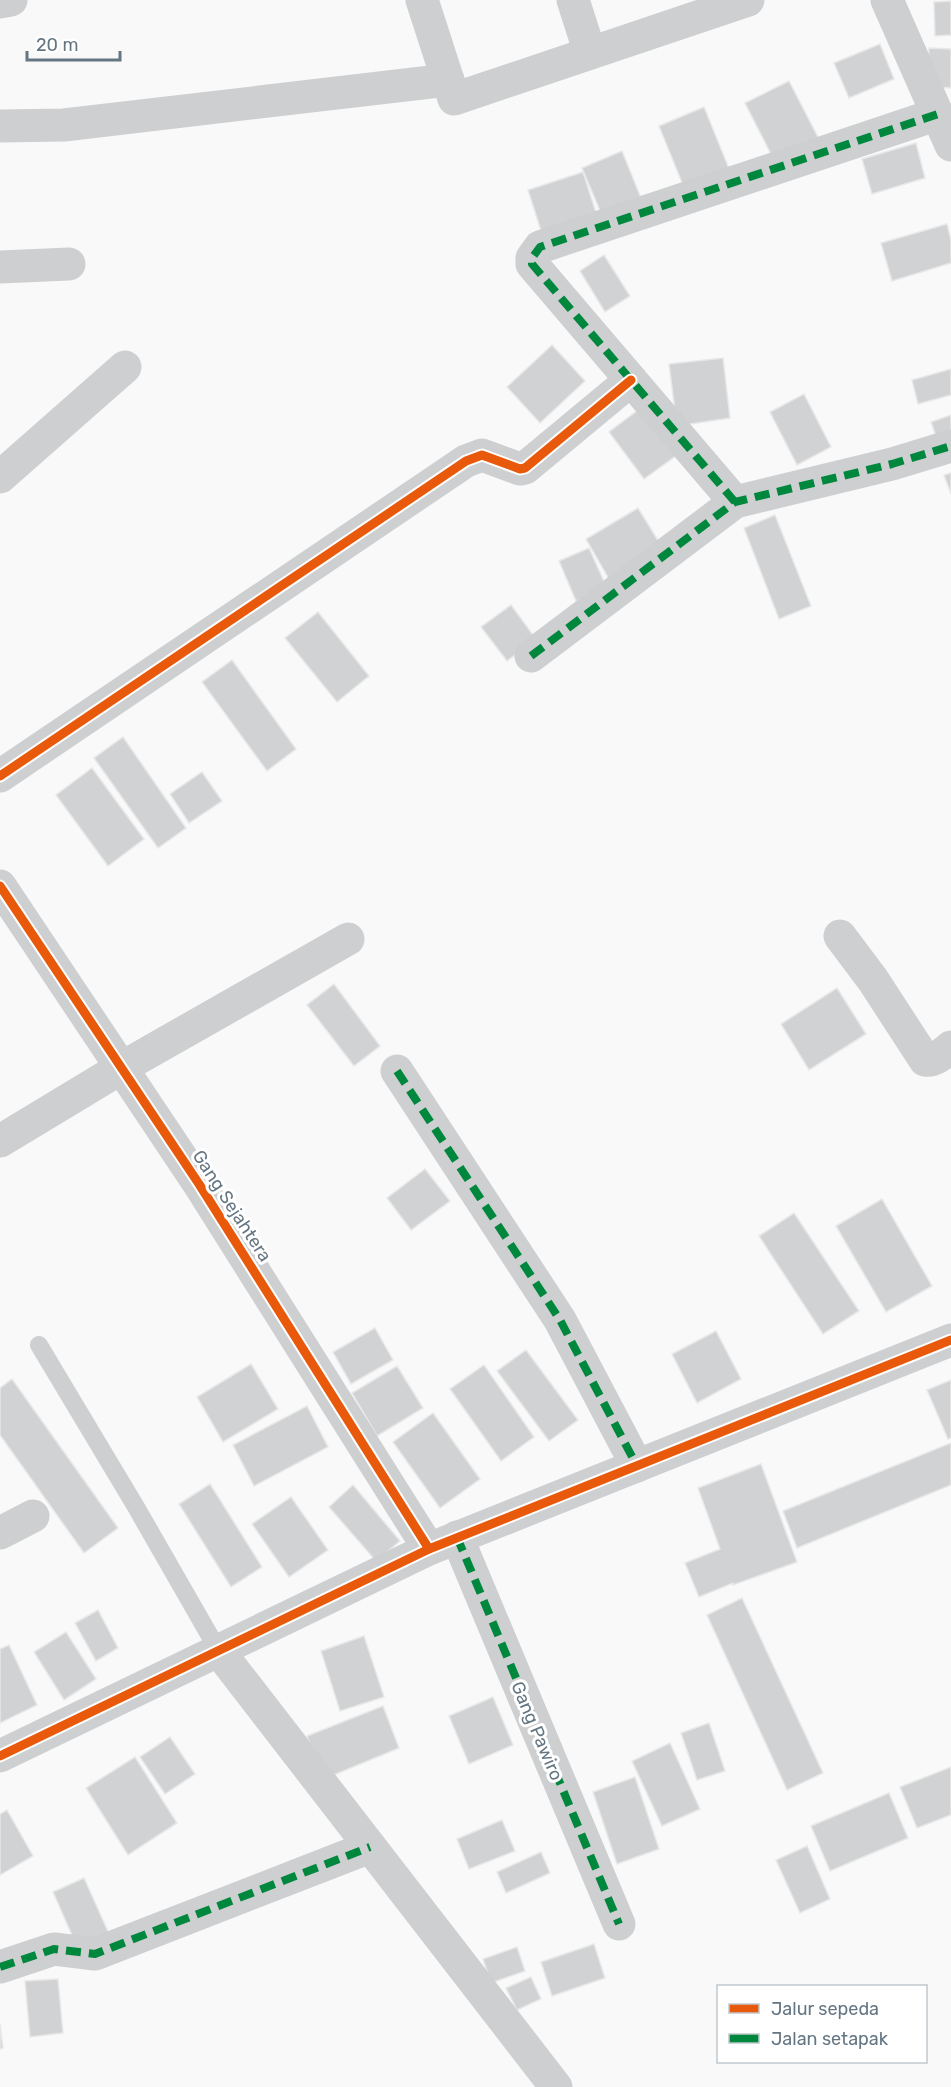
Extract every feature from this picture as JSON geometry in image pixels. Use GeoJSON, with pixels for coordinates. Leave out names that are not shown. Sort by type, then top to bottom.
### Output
{"type":"FeatureCollection","features":[{"type":"Feature","properties":{"kind":"street"},"geometry":{"type":"LineString","coordinates":[[0,2],[12,0]]}},
{"type":"Feature","properties":{"kind":"street"},"geometry":{"type":"LineString","coordinates":[[422,0],[454,99],[731,3]]}},
{"type":"Feature","properties":{"kind":"street"},"geometry":{"type":"LineString","coordinates":[[573,0],[590,53]]}},
{"type":"Feature","properties":{"kind":"street"},"geometry":{"type":"LineString","coordinates":[[887,0],[951,145]]}},
{"type":"Feature","properties":{"kind":"street"},"geometry":{"type":"LineString","coordinates":[[0,126],[64,125],[448,80]]}},
{"type":"Feature","properties":{"kind":"street"},"geometry":{"type":"LineString","coordinates":[[735,502],[532,264],[532,258],[540,248],[938,114]]}},
{"type":"Feature","properties":{"kind":"street"},"geometry":{"type":"LineString","coordinates":[[0,267],[69,264]]}},
{"type":"Feature","properties":{"kind":"street"},"geometry":{"type":"LineString","coordinates":[[0,477],[125,368]]}},
{"type":"Feature","properties":{"kind":"street"},"geometry":{"type":"LineString","coordinates":[[0,776],[466,461],[482,455],[520,469],[525,468],[631,380]]}},
{"type":"Feature","properties":{"kind":"street"},"geometry":{"type":"LineString","coordinates":[[531,656],[735,502],[891,465],[951,446]]}},
{"type":"Feature","properties":{"kind":"street","name":"Gang Sejahtera"},"geometry":{"type":"LineString","coordinates":[[0,886],[205,1194],[443,1543]]}},
{"type":"Feature","properties":{"kind":"street"},"geometry":{"type":"LineString","coordinates":[[840,936],[873,980],[925,1060],[936,1059],[951,1047]]}},
{"type":"Feature","properties":{"kind":"street"},"geometry":{"type":"LineString","coordinates":[[0,1141],[122,1068],[348,939]]}},
{"type":"Feature","properties":{"kind":"street"},"geometry":{"type":"LineString","coordinates":[[397,1071],[560,1320],[637,1466]]}},
{"type":"Feature","properties":{"kind":"street"},"geometry":{"type":"LineString","coordinates":[[0,1756],[443,1543],[951,1340]]}},
{"type":"Feature","properties":{"kind":"street"},"geometry":{"type":"LineString","coordinates":[[0,1533],[33,1516]]}},
{"type":"Feature","properties":{"kind":"street","name":"Gang Pawiro"},"geometry":{"type":"LineString","coordinates":[[443,1543],[619,1924]]}},
{"type":"Feature","properties":{"kind":"street"},"geometry":{"type":"LineString","coordinates":[[218,1650],[556,2087]]}},
{"type":"Feature","properties":{"kind":"street"},"geometry":{"type":"LineString","coordinates":[[0,1967],[54,1949],[95,1954],[370,1846]]}},
{"type":"Feature","properties":{"kind":"lane"},"geometry":{"type":"LineString","coordinates":[[39,1345],[218,1650]]}},
{"type":"Feature","properties":{"kind":"building"},"geometry":{"type":"Polygon","coordinates":[[[951,1],[951,35],[935,36],[934,2],[951,1]]]}},
{"type":"Feature","properties":{"kind":"building"},"geometry":{"type":"Polygon","coordinates":[[[880,44],[894,79],[849,98],[834,63],[880,44]]]}},
{"type":"Feature","properties":{"kind":"building"},"geometry":{"type":"Polygon","coordinates":[[[929,48],[951,49],[951,88],[927,87],[929,48]]]}},
{"type":"Feature","properties":{"kind":"building"},"geometry":{"type":"Polygon","coordinates":[[[789,81],[821,143],[777,166],[745,103],[789,81]]]}},
{"type":"Feature","properties":{"kind":"building"},"geometry":{"type":"Polygon","coordinates":[[[704,107],[732,176],[687,195],[659,126],[704,107]]]}},
{"type":"Feature","properties":{"kind":"building"},"geometry":{"type":"Polygon","coordinates":[[[916,143],[925,178],[872,194],[862,159],[916,143]]]}},
{"type":"Feature","properties":{"kind":"building"},"geometry":{"type":"Polygon","coordinates":[[[622,151],[643,203],[604,220],[582,168],[622,151]]]}},
{"type":"Feature","properties":{"kind":"building"},"geometry":{"type":"Polygon","coordinates":[[[583,172],[599,222],[544,240],[528,190],[583,172]]]}},
{"type":"Feature","properties":{"kind":"building"},"geometry":{"type":"Polygon","coordinates":[[[947,224],[951,240],[951,263],[892,281],[881,243],[947,224]]]}},
{"type":"Feature","properties":{"kind":"building"},"geometry":{"type":"Polygon","coordinates":[[[604,255],[630,296],[605,312],[580,271],[604,255]]]}},
{"type":"Feature","properties":{"kind":"building"},"geometry":{"type":"Polygon","coordinates":[[[552,345],[585,381],[540,423],[507,387],[552,345]]]}},
{"type":"Feature","properties":{"kind":"building"},"geometry":{"type":"Polygon","coordinates":[[[723,358],[730,418],[677,426],[669,364],[723,358]]]}},
{"type":"Feature","properties":{"kind":"building"},"geometry":{"type":"Polygon","coordinates":[[[951,369],[951,395],[918,404],[912,380],[951,369]]]}},
{"type":"Feature","properties":{"kind":"building"},"geometry":{"type":"Polygon","coordinates":[[[804,394],[831,447],[797,465],[770,412],[804,394]]]}},
{"type":"Feature","properties":{"kind":"building"},"geometry":{"type":"Polygon","coordinates":[[[642,407],[677,455],[644,479],[609,432],[642,407]]]}},
{"type":"Feature","properties":{"kind":"building"},"geometry":{"type":"Polygon","coordinates":[[[951,415],[951,444],[940,448],[931,422],[951,415]]]}},
{"type":"Feature","properties":{"kind":"building"},"geometry":{"type":"Polygon","coordinates":[[[951,473],[951,494],[944,475],[951,473]]]}},
{"type":"Feature","properties":{"kind":"building"},"geometry":{"type":"Polygon","coordinates":[[[638,508],[662,547],[609,579],[586,539],[638,508]]]}},
{"type":"Feature","properties":{"kind":"building"},"geometry":{"type":"Polygon","coordinates":[[[775,515],[811,606],[779,619],[744,528],[775,515]]]}},
{"type":"Feature","properties":{"kind":"building"},"geometry":{"type":"Polygon","coordinates":[[[589,548],[607,588],[576,601],[559,561],[589,548]]]}},
{"type":"Feature","properties":{"kind":"building"},"geometry":{"type":"Polygon","coordinates":[[[511,605],[536,639],[507,661],[481,627],[511,605]]]}},
{"type":"Feature","properties":{"kind":"building"},"geometry":{"type":"Polygon","coordinates":[[[318,612],[369,676],[337,702],[285,638],[318,612]]]}},
{"type":"Feature","properties":{"kind":"building"},"geometry":{"type":"Polygon","coordinates":[[[232,660],[296,749],[267,771],[202,682],[232,660]]]}},
{"type":"Feature","properties":{"kind":"building"},"geometry":{"type":"Polygon","coordinates":[[[123,737],[186,828],[158,848],[94,758],[123,737]]]}},
{"type":"Feature","properties":{"kind":"building"},"geometry":{"type":"Polygon","coordinates":[[[92,768],[144,839],[108,866],[56,795],[92,768]]]}},
{"type":"Feature","properties":{"kind":"building"},"geometry":{"type":"Polygon","coordinates":[[[202,772],[222,801],[189,823],[170,794],[202,772]]]}},
{"type":"Feature","properties":{"kind":"building"},"geometry":{"type":"Polygon","coordinates":[[[334,984],[380,1046],[354,1066],[307,1005],[334,984]]]}},
{"type":"Feature","properties":{"kind":"building"},"geometry":{"type":"Polygon","coordinates":[[[837,988],[866,1034],[809,1070],[781,1024],[837,988]]]}},
{"type":"Feature","properties":{"kind":"building"},"geometry":{"type":"Polygon","coordinates":[[[425,1169],[450,1201],[411,1230],[387,1198],[425,1169]]]}},
{"type":"Feature","properties":{"kind":"building"},"geometry":{"type":"Polygon","coordinates":[[[882,1199],[932,1286],[886,1312],[836,1226],[882,1199]]]}},
{"type":"Feature","properties":{"kind":"building"},"geometry":{"type":"Polygon","coordinates":[[[794,1213],[859,1311],[823,1334],[759,1236],[794,1213]]]}},
{"type":"Feature","properties":{"kind":"building"},"geometry":{"type":"Polygon","coordinates":[[[375,1328],[393,1360],[351,1384],[333,1352],[375,1328]]]}},
{"type":"Feature","properties":{"kind":"building"},"geometry":{"type":"Polygon","coordinates":[[[716,1331],[741,1379],[697,1403],[672,1354],[716,1331]]]}},
{"type":"Feature","properties":{"kind":"building"},"geometry":{"type":"Polygon","coordinates":[[[526,1350],[578,1420],[549,1441],[497,1371],[526,1350]]]}},
{"type":"Feature","properties":{"kind":"building"},"geometry":{"type":"Polygon","coordinates":[[[251,1364],[278,1409],[223,1442],[197,1397],[251,1364]]]}},
{"type":"Feature","properties":{"kind":"building"},"geometry":{"type":"Polygon","coordinates":[[[484,1365],[534,1437],[501,1461],[450,1389],[484,1365]]]}},
{"type":"Feature","properties":{"kind":"building"},"geometry":{"type":"Polygon","coordinates":[[[397,1366],[423,1408],[377,1436],[352,1393],[397,1366]]]}},
{"type":"Feature","properties":{"kind":"building"},"geometry":{"type":"Polygon","coordinates":[[[12,1379],[118,1528],[84,1553],[0,1435],[0,1388],[12,1379]]]}},
{"type":"Feature","properties":{"kind":"building"},"geometry":{"type":"Polygon","coordinates":[[[951,1380],[951,1438],[948,1439],[927,1390],[951,1380]]]}},
{"type":"Feature","properties":{"kind":"building"},"geometry":{"type":"Polygon","coordinates":[[[307,1406],[328,1447],[254,1486],[233,1445],[307,1406]]]}},
{"type":"Feature","properties":{"kind":"building"},"geometry":{"type":"Polygon","coordinates":[[[433,1413],[480,1479],[440,1508],[393,1442],[433,1413]]]}},
{"type":"Feature","properties":{"kind":"building"},"geometry":{"type":"Polygon","coordinates":[[[951,1443],[951,1485],[797,1548],[783,1511],[951,1443]]]}},
{"type":"Feature","properties":{"kind":"building"},"geometry":{"type":"Polygon","coordinates":[[[761,1464],[797,1562],[699,1597],[685,1563],[720,1549],[698,1488],[761,1464]]]}},
{"type":"Feature","properties":{"kind":"building"},"geometry":{"type":"Polygon","coordinates":[[[210,1484],[262,1567],[231,1587],[179,1504],[210,1484]]]}},
{"type":"Feature","properties":{"kind":"building"},"geometry":{"type":"Polygon","coordinates":[[[353,1485],[400,1541],[376,1561],[329,1507],[353,1485]]]}},
{"type":"Feature","properties":{"kind":"building"},"geometry":{"type":"Polygon","coordinates":[[[291,1497],[328,1550],[289,1577],[252,1524],[291,1497]]]}},
{"type":"Feature","properties":{"kind":"building"},"geometry":{"type":"Polygon","coordinates":[[[742,1598],[823,1773],[787,1790],[707,1615],[742,1598]]]}},
{"type":"Feature","properties":{"kind":"building"},"geometry":{"type":"Polygon","coordinates":[[[98,1610],[118,1648],[96,1661],[75,1623],[98,1610]]]}},
{"type":"Feature","properties":{"kind":"building"},"geometry":{"type":"Polygon","coordinates":[[[66,1632],[96,1679],[64,1700],[34,1652],[66,1632]]]}},
{"type":"Feature","properties":{"kind":"building"},"geometry":{"type":"Polygon","coordinates":[[[364,1636],[384,1697],[340,1711],[321,1651],[364,1636]]]}},
{"type":"Feature","properties":{"kind":"building"},"geometry":{"type":"Polygon","coordinates":[[[9,1645],[37,1705],[0,1723],[0,1649],[9,1645]]]}},
{"type":"Feature","properties":{"kind":"building"},"geometry":{"type":"Polygon","coordinates":[[[493,1697],[513,1745],[469,1764],[449,1716],[493,1697]]]}},
{"type":"Feature","properties":{"kind":"building"},"geometry":{"type":"Polygon","coordinates":[[[383,1706],[399,1748],[324,1779],[307,1736],[383,1706]]]}},
{"type":"Feature","properties":{"kind":"building"},"geometry":{"type":"Polygon","coordinates":[[[709,1723],[725,1771],[697,1780],[681,1733],[709,1723]]]}},
{"type":"Feature","properties":{"kind":"building"},"geometry":{"type":"Polygon","coordinates":[[[170,1737],[195,1774],[165,1794],[140,1757],[170,1737]]]}},
{"type":"Feature","properties":{"kind":"building"},"geometry":{"type":"Polygon","coordinates":[[[670,1743],[700,1809],[662,1826],[632,1761],[670,1743]]]}},
{"type":"Feature","properties":{"kind":"building"},"geometry":{"type":"Polygon","coordinates":[[[135,1757],[177,1823],[128,1855],[86,1788],[135,1757]]]}},
{"type":"Feature","properties":{"kind":"building"},"geometry":{"type":"Polygon","coordinates":[[[951,1767],[951,1815],[917,1828],[900,1787],[951,1767]]]}},
{"type":"Feature","properties":{"kind":"building"},"geometry":{"type":"Polygon","coordinates":[[[635,1777],[659,1849],[617,1864],[593,1792],[635,1777]]]}},
{"type":"Feature","properties":{"kind":"building"},"geometry":{"type":"Polygon","coordinates":[[[889,1793],[908,1838],[830,1871],[811,1826],[889,1793]]]}},
{"type":"Feature","properties":{"kind":"building"},"geometry":{"type":"Polygon","coordinates":[[[7,1810],[33,1856],[0,1875],[0,1814],[7,1810]]]}},
{"type":"Feature","properties":{"kind":"building"},"geometry":{"type":"Polygon","coordinates":[[[502,1820],[515,1851],[469,1869],[457,1839],[502,1820]]]}},
{"type":"Feature","properties":{"kind":"building"},"geometry":{"type":"Polygon","coordinates":[[[807,1846],[830,1899],[800,1913],[776,1860],[807,1846]]]}},
{"type":"Feature","properties":{"kind":"building"},"geometry":{"type":"Polygon","coordinates":[[[541,1852],[550,1873],[506,1893],[497,1872],[541,1852]]]}},
{"type":"Feature","properties":{"kind":"building"},"geometry":{"type":"Polygon","coordinates":[[[84,1878],[110,1936],[79,1951],[53,1892],[84,1878]]]}},
{"type":"Feature","properties":{"kind":"building"},"geometry":{"type":"Polygon","coordinates":[[[594,1944],[605,1978],[552,1996],[541,1962],[594,1944]]]}},
{"type":"Feature","properties":{"kind":"building"},"geometry":{"type":"Polygon","coordinates":[[[517,1947],[525,1971],[491,1983],[483,1959],[517,1947]]]}},
{"type":"Feature","properties":{"kind":"building"},"geometry":{"type":"Polygon","coordinates":[[[531,1977],[541,1999],[517,2010],[506,1988],[531,1977]]]}},
{"type":"Feature","properties":{"kind":"building"},"geometry":{"type":"Polygon","coordinates":[[[58,1979],[63,2033],[30,2037],[25,1981],[58,1979]]]}},
{"type":"Feature","properties":{"kind":"building"},"geometry":{"type":"Polygon","coordinates":[[[0,2024],[3,2048],[0,2049],[0,2024]]]}},
{"type":"Feature","properties":{"kind":"marked path"},"geometry":{"type":"LineString","coordinates":[[735,502],[532,264],[532,258],[540,247],[938,114]]}},
{"type":"Feature","properties":{"kind":"marked path"},"geometry":{"type":"LineString","coordinates":[[531,656],[735,502],[892,464],[951,446]]}},
{"type":"Feature","properties":{"kind":"marked path"},"geometry":{"type":"LineString","coordinates":[[397,1071],[560,1320],[637,1466]]}},
{"type":"Feature","properties":{"kind":"marked path"},"geometry":{"type":"LineString","coordinates":[[457,1537],[619,1924]]}},
{"type":"Feature","properties":{"kind":"marked path"},"geometry":{"type":"LineString","coordinates":[[0,1967],[54,1949],[95,1954],[370,1847]]}},
{"type":"Feature","properties":{"kind":"cycle path"},"geometry":{"type":"LineString","coordinates":[[0,776],[466,461],[482,455],[520,469],[525,468],[631,380]]}},
{"type":"Feature","properties":{"kind":"cycle path"},"geometry":{"type":"LineString","coordinates":[[0,886],[199,1184],[429,1549]]}},
{"type":"Feature","properties":{"kind":"cycle path"},"geometry":{"type":"LineString","coordinates":[[0,1756],[429,1549],[951,1340]]}}]}
